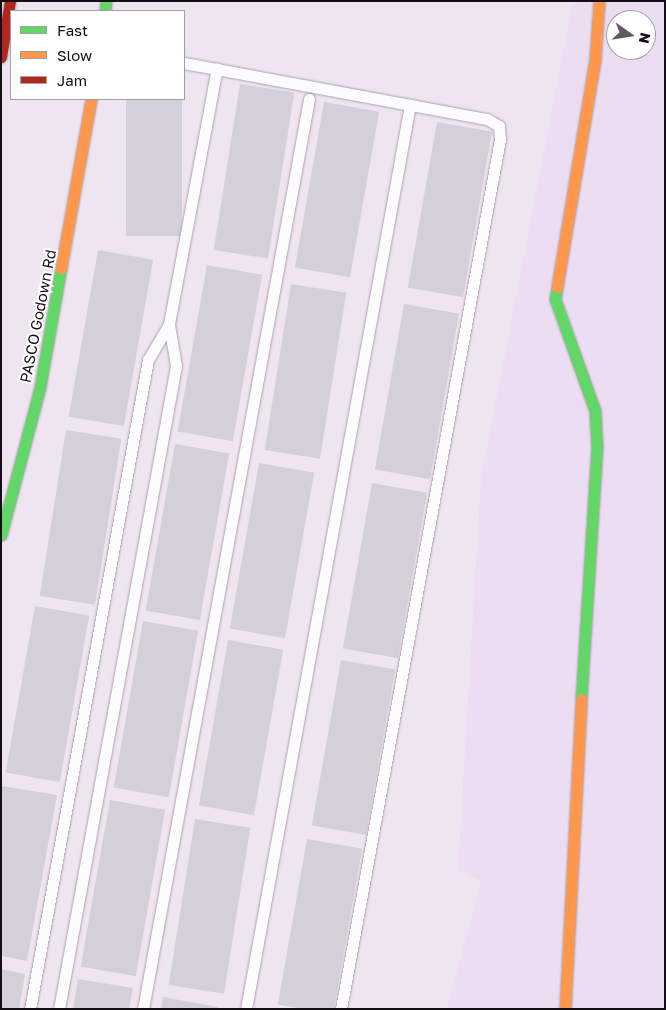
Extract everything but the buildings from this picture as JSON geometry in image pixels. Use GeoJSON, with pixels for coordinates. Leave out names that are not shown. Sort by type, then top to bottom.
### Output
{"type":"FeatureCollection","features":[{"type":"Feature","properties":{"kind":"street"},"geometry":{"type":"LineString","coordinates":[[1,56],[10,1]]}},
{"type":"Feature","properties":{"kind":"street"},"geometry":{"type":"LineString","coordinates":[[565,1009],[565,941],[597,446],[595,411],[555,299],[595,60],[599,1]]}},
{"type":"Feature","properties":{"kind":"street","name":"PASCO Godown Rd"},"geometry":{"type":"LineString","coordinates":[[1,535],[40,387],[91,100]]}},
{"type":"Feature","properties":{"kind":"lane"},"geometry":{"type":"LineString","coordinates":[[185,63],[488,119],[498,126],[500,139],[342,1009]]}},
{"type":"Feature","properties":{"kind":"lane"},"geometry":{"type":"LineString","coordinates":[[30,1009],[148,360],[169,324],[217,68]]}},
{"type":"Feature","properties":{"kind":"lane"},"geometry":{"type":"LineString","coordinates":[[142,1009],[309,99]]}},
{"type":"Feature","properties":{"kind":"lane"},"geometry":{"type":"LineString","coordinates":[[246,1009],[410,105]]}},
{"type":"Feature","properties":{"kind":"lane"},"geometry":{"type":"LineString","coordinates":[[60,1009],[176,366],[169,324]]}},
{"type":"Feature","properties":{"kind":"shaded area"},"geometry":{"type":"Polygon","coordinates":[[[573,1],[665,1],[665,1009],[447,1009],[481,881],[458,870],[481,478],[573,1]]]}},
{"type":"Feature","properties":{"kind":"traffic: fast"},"geometry":{"type":"LineString","coordinates":[[105,10],[106,1]]}},
{"type":"Feature","properties":{"kind":"traffic: fast"},"geometry":{"type":"LineString","coordinates":[[1,535],[40,387],[61,268]]}},
{"type":"Feature","properties":{"kind":"traffic: fast"},"geometry":{"type":"LineString","coordinates":[[557,287],[555,299],[595,411],[597,446],[581,699]]}},
{"type":"Feature","properties":{"kind":"traffic: slow"},"geometry":{"type":"LineString","coordinates":[[557,287],[595,60],[599,1]]}},
{"type":"Feature","properties":{"kind":"traffic: slow"},"geometry":{"type":"LineString","coordinates":[[61,268],[91,100]]}},
{"type":"Feature","properties":{"kind":"traffic: slow"},"geometry":{"type":"LineString","coordinates":[[565,1009],[581,699]]}},
{"type":"Feature","properties":{"kind":"traffic: jam"},"geometry":{"type":"LineString","coordinates":[[1,57],[10,1]]}}]}
